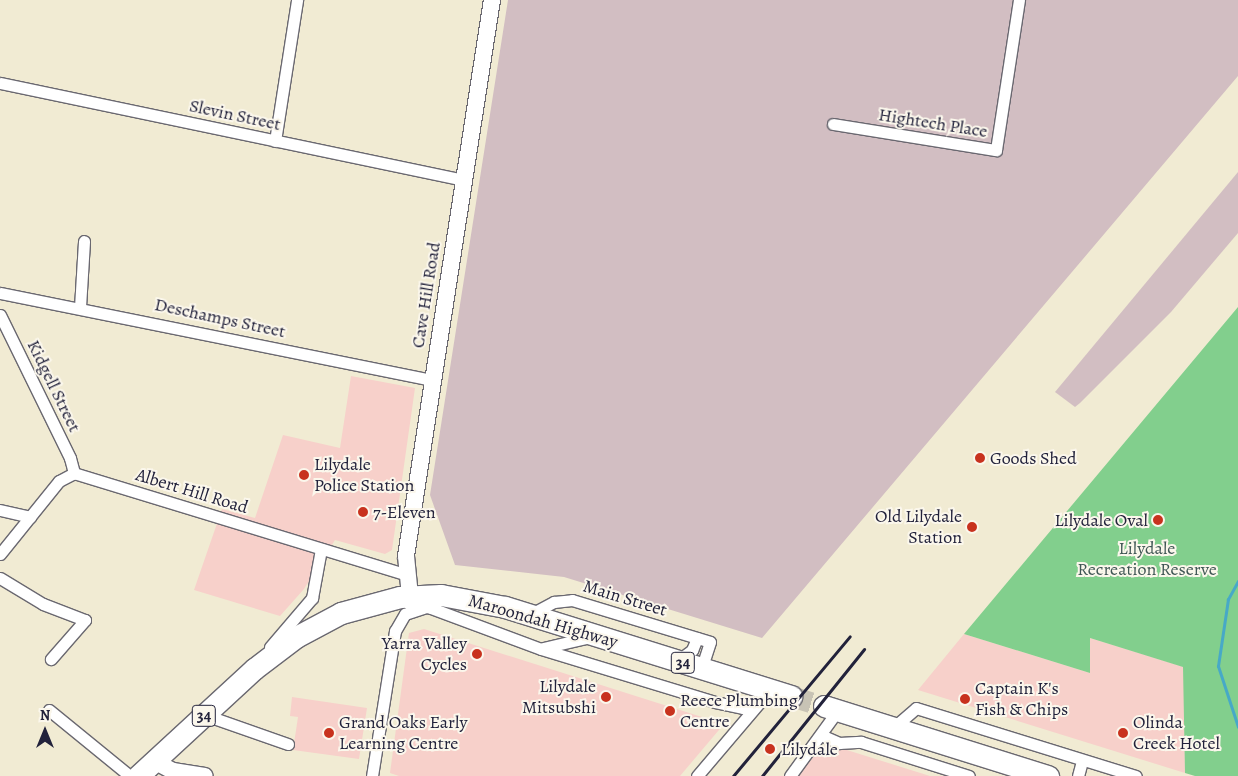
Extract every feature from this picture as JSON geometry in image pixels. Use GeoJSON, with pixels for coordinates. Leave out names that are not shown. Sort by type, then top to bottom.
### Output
{"type":"FeatureCollection","features":[{"type":"Feature","properties":{"kind":"highway","name":"Maroondah Highway"},"geometry":{"type":"LineString","coordinates":[[138,776],[254,669],[319,623],[384,600],[418,602],[461,598],[531,614],[702,669],[763,698],[791,696]]}},
{"type":"Feature","properties":{"kind":"highway"},"geometry":{"type":"LineString","coordinates":[[831,708],[1048,776]]}},
{"type":"Feature","properties":{"kind":"main road","name":"Cave Hill Road"},"geometry":{"type":"LineString","coordinates":[[418,602],[406,574],[433,380],[492,0]]}},
{"type":"Feature","properties":{"kind":"main road"},"geometry":{"type":"LineString","coordinates":[[154,762],[173,771],[205,776]]}},
{"type":"Feature","properties":{"kind":"street"},"geometry":{"type":"LineString","coordinates":[[275,141],[297,0]]}},
{"type":"Feature","properties":{"kind":"street","name":"Hightech Place"},"geometry":{"type":"LineString","coordinates":[[833,124],[996,150],[1018,0]]}},
{"type":"Feature","properties":{"kind":"street","name":"Slevin Street"},"geometry":{"type":"LineString","coordinates":[[0,83],[464,180]]}},
{"type":"Feature","properties":{"kind":"street"},"geometry":{"type":"LineString","coordinates":[[80,307],[84,241]]}},
{"type":"Feature","properties":{"kind":"street","name":"Deschamps Street"},"geometry":{"type":"LineString","coordinates":[[0,293],[80,307],[433,380]]}},
{"type":"Feature","properties":{"kind":"street","name":"Kidgell Street"},"geometry":{"type":"LineString","coordinates":[[0,316],[70,458],[74,473]]}},
{"type":"Feature","properties":{"kind":"street"},"geometry":{"type":"LineString","coordinates":[[0,554],[59,481],[74,473]]}},
{"type":"Feature","properties":{"kind":"street","name":"Albert Hill Road"},"geometry":{"type":"LineString","coordinates":[[74,473],[406,574]]}},
{"type":"Feature","properties":{"kind":"street"},"geometry":{"type":"LineString","coordinates":[[0,510],[30,517]]}},
{"type":"Feature","properties":{"kind":"street"},"geometry":{"type":"LineString","coordinates":[[254,669],[308,605],[317,581],[321,549]]}},
{"type":"Feature","properties":{"kind":"street"},"geometry":{"type":"LineString","coordinates":[[0,578],[43,604],[85,620],[51,659]]}},
{"type":"Feature","properties":{"kind":"street","name":"Main Street"},"geometry":{"type":"LineString","coordinates":[[531,614],[554,602],[572,600],[698,638],[710,642],[702,669]]}},
{"type":"Feature","properties":{"kind":"street"},"geometry":{"type":"LineString","coordinates":[[372,776],[393,636],[399,622],[418,602],[541,649],[726,706],[743,708],[763,698]]}},
{"type":"Feature","properties":{"kind":"street"},"geometry":{"type":"LineString","coordinates":[[541,649],[597,635]]}},
{"type":"Feature","properties":{"kind":"street"},"geometry":{"type":"LineString","coordinates":[[677,661],[692,650],[698,638]]}},
{"type":"Feature","properties":{"kind":"street"},"geometry":{"type":"LineString","coordinates":[[697,776],[763,698]]}},
{"type":"Feature","properties":{"kind":"street"},"geometry":{"type":"LineString","coordinates":[[790,776],[821,735],[831,708]]}},
{"type":"Feature","properties":{"kind":"street"},"geometry":{"type":"LineString","coordinates":[[893,728],[916,708],[1136,776]]}},
{"type":"Feature","properties":{"kind":"street"},"geometry":{"type":"LineString","coordinates":[[49,710],[130,776]]}},
{"type":"Feature","properties":{"kind":"street"},"geometry":{"type":"LineString","coordinates":[[205,715],[288,744]]}},
{"type":"Feature","properties":{"kind":"street"},"geometry":{"type":"LineString","coordinates":[[821,735],[839,743],[861,742],[969,776]]}},
{"type":"Feature","properties":{"kind":"street"},"geometry":{"type":"LineString","coordinates":[[1078,776],[1082,760]]}},
{"type":"Feature","properties":{"kind":"shaded area"},"geometry":{"type":"Polygon","coordinates":[[[508,0],[1238,0],[1238,76],[762,638],[564,577],[455,565],[430,495],[508,0]]]}},
{"type":"Feature","properties":{"kind":"shaded area"},"geometry":{"type":"Polygon","coordinates":[[[1238,172],[1238,233],[1171,312],[1080,403],[1075,407],[1055,392],[1238,172]]]}},
{"type":"Feature","properties":{"kind":"shaded area"},"geometry":{"type":"Polygon","coordinates":[[[351,376],[415,388],[392,550],[385,554],[335,540],[304,589],[280,616],[194,590],[222,509],[255,518],[283,435],[340,448],[351,376]]]}},
{"type":"Feature","properties":{"kind":"shaded area"},"geometry":{"type":"Polygon","coordinates":[[[424,629],[724,724],[680,776],[399,776],[390,773],[409,633],[424,629]]]}},
{"type":"Feature","properties":{"kind":"shaded area"},"geometry":{"type":"Polygon","coordinates":[[[964,634],[1090,673],[1090,638],[1184,667],[1185,773],[918,690],[964,634]]]}},
{"type":"Feature","properties":{"kind":"shaded area","name":"Grand Oaks Early Learning Centre"},"geometry":{"type":"Polygon","coordinates":[[[292,697],[367,708],[359,759],[293,750],[298,717],[290,716],[292,697]]]}},
{"type":"Feature","properties":{"kind":"shaded area"},"geometry":{"type":"Polygon","coordinates":[[[822,746],[834,746],[930,776],[798,776],[822,746]]]}},
{"type":"Feature","properties":{"kind":"green space","name":"Lilydale Recreation Reserve"},"geometry":{"type":"Polygon","coordinates":[[[1238,307],[1238,776],[1195,776],[1185,773],[1183,667],[1090,638],[1090,673],[964,634],[1238,307]]]}},
{"type":"Feature","properties":{"kind":"waterway"},"geometry":{"type":"LineString","coordinates":[[1238,581],[1228,599],[1218,666],[1238,727]]}},
{"type":"Feature","properties":{"kind":"tunnel"},"geometry":{"type":"LineString","coordinates":[[791,696],[824,706]]}},
{"type":"Feature","properties":{"kind":"railway"},"geometry":{"type":"LineString","coordinates":[[733,776],[850,636]]}},
{"type":"Feature","properties":{"kind":"railway"},"geometry":{"type":"LineString","coordinates":[[762,776],[864,649]]}},
{"type":"Feature","properties":{"kind":"place","name":"Goods Shed"},"geometry":{"type":"Point","coordinates":[980,458]}},
{"type":"Feature","properties":{"kind":"place","name":"Lilydale Police Station"},"geometry":{"type":"Point","coordinates":[304,475]}},
{"type":"Feature","properties":{"kind":"place","name":"7-Eleven"},"geometry":{"type":"Point","coordinates":[363,512]}},
{"type":"Feature","properties":{"kind":"place","name":"Lilydale Oval"},"geometry":{"type":"Point","coordinates":[1158,520]}},
{"type":"Feature","properties":{"kind":"place","name":"Old Lilydale Station"},"geometry":{"type":"Point","coordinates":[972,527]}},
{"type":"Feature","properties":{"kind":"place","name":"Yarra Valley Cycles"},"geometry":{"type":"Point","coordinates":[477,654]}},
{"type":"Feature","properties":{"kind":"place","name":"Lilydale Mitsubshi"},"geometry":{"type":"Point","coordinates":[606,697]}},
{"type":"Feature","properties":{"kind":"place","name":"Captain K's Fish & Chips"},"geometry":{"type":"Point","coordinates":[965,699]}},
{"type":"Feature","properties":{"kind":"place","name":"Reece Plumbing Centre"},"geometry":{"type":"Point","coordinates":[670,711]}},
{"type":"Feature","properties":{"kind":"place","name":"Grand Oaks Early Learning Centre"},"geometry":{"type":"Point","coordinates":[329,733]}},
{"type":"Feature","properties":{"kind":"place","name":"Olinda Creek Hotel"},"geometry":{"type":"Point","coordinates":[1123,733]}},
{"type":"Feature","properties":{"kind":"place","name":"Lilydale"},"geometry":{"type":"Point","coordinates":[770,749]}}]}
